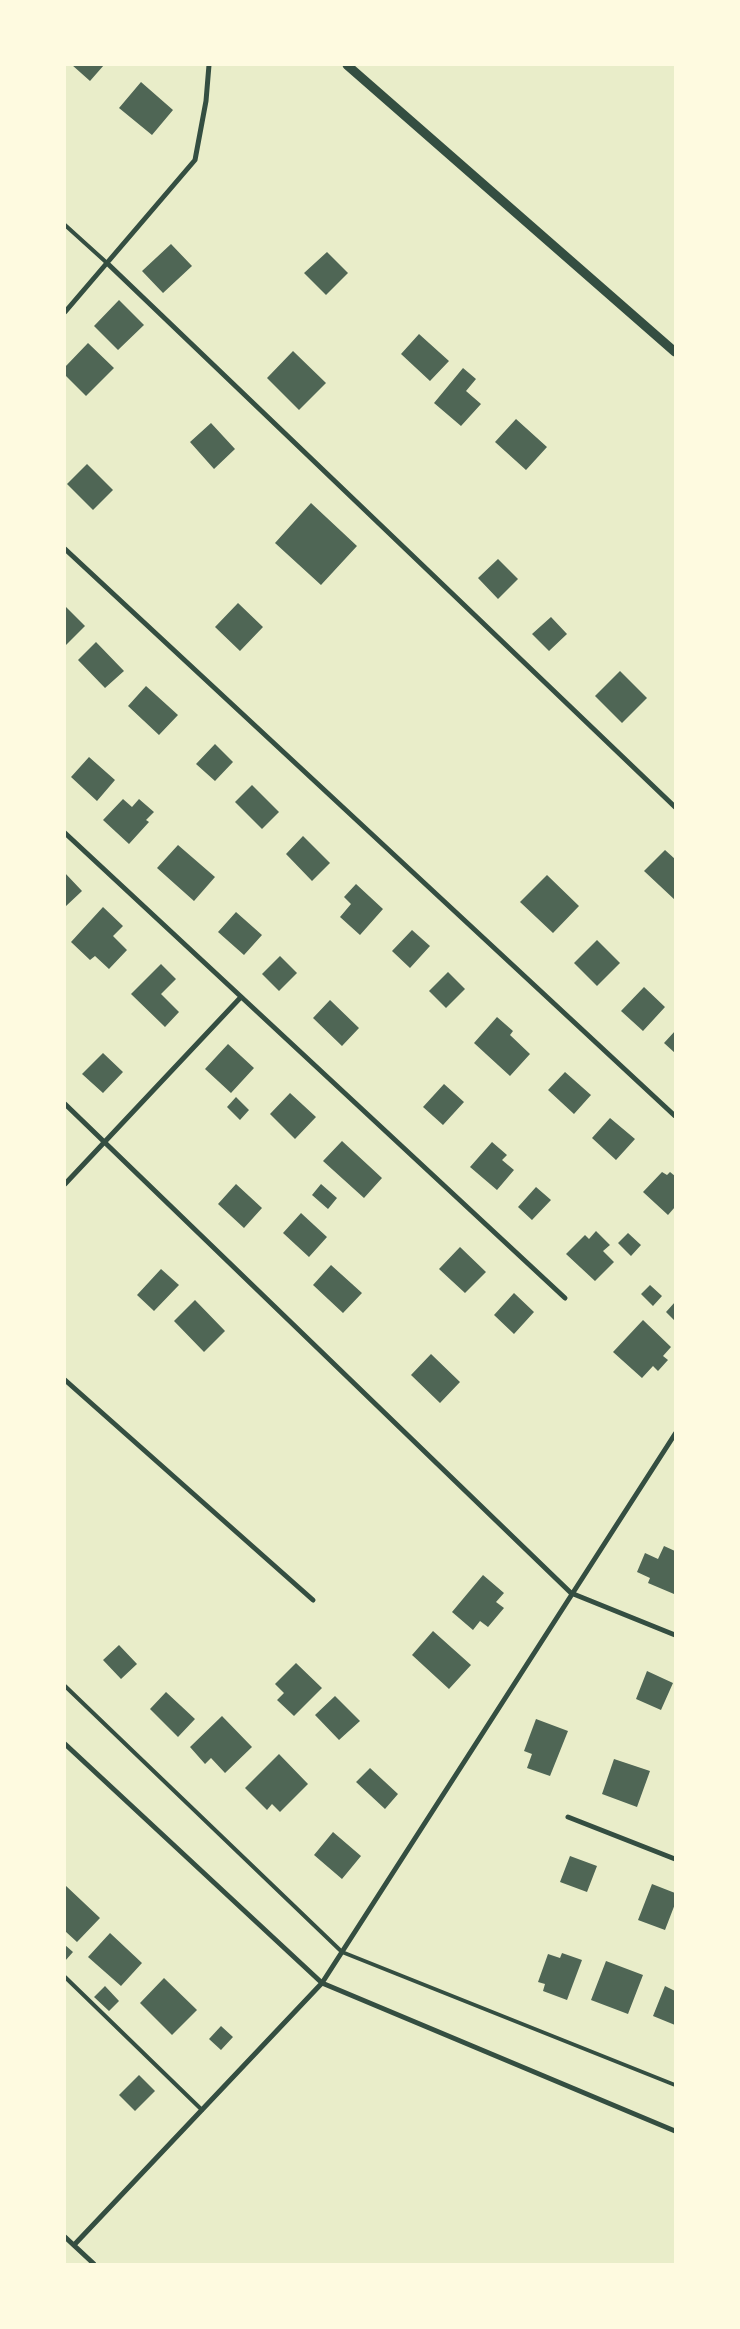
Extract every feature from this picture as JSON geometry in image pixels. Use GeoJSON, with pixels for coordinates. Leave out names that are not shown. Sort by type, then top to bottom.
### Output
{"type":"FeatureCollection","features":[{"type":"Feature","properties":{"kind":"street"},"geometry":{"type":"LineString","coordinates":[[65,312],[194,160],[206,101],[209,65]]}},
{"type":"Feature","properties":{"kind":"street"},"geometry":{"type":"LineString","coordinates":[[346,65],[675,352]]}},
{"type":"Feature","properties":{"kind":"street"},"geometry":{"type":"LineString","coordinates":[[107,263],[675,807]]}},
{"type":"Feature","properties":{"kind":"street"},"geometry":{"type":"LineString","coordinates":[[65,549],[675,1116]]}},
{"type":"Feature","properties":{"kind":"street"},"geometry":{"type":"LineString","coordinates":[[65,833],[565,1298]]}},
{"type":"Feature","properties":{"kind":"street"},"geometry":{"type":"LineString","coordinates":[[65,1184],[241,997]]}},
{"type":"Feature","properties":{"kind":"street"},"geometry":{"type":"LineString","coordinates":[[65,1104],[571,1593],[675,1635]]}},
{"type":"Feature","properties":{"kind":"street"},"geometry":{"type":"LineString","coordinates":[[65,1380],[313,1600]]}},
{"type":"Feature","properties":{"kind":"street"},"geometry":{"type":"LineString","coordinates":[[74,2245],[322,1983],[675,1434]]}},
{"type":"Feature","properties":{"kind":"street"},"geometry":{"type":"LineString","coordinates":[[65,1744],[322,1983],[675,2131]]}},
{"type":"Feature","properties":{"kind":"street"},"geometry":{"type":"LineString","coordinates":[[568,1817],[675,1859]]}},
{"type":"Feature","properties":{"kind":"street"},"geometry":{"type":"LineString","coordinates":[[65,2236],[94,2264]]}},
{"type":"Feature","properties":{"kind":"lane"},"geometry":{"type":"LineString","coordinates":[[65,225],[107,263]]}},
{"type":"Feature","properties":{"kind":"lane"},"geometry":{"type":"LineString","coordinates":[[65,1686],[342,1952],[675,2085]]}},
{"type":"Feature","properties":{"kind":"lane"},"geometry":{"type":"LineString","coordinates":[[65,1977],[202,2110]]}},
{"type":"Feature","properties":{"kind":"building"},"geometry":{"type":"Polygon","coordinates":[[[72,65],[104,65],[90,81],[72,65]]]}},
{"type":"Feature","properties":{"kind":"building"},"geometry":{"type":"Polygon","coordinates":[[[141,82],[173,110],[152,135],[119,108],[141,82]]]}},
{"type":"Feature","properties":{"kind":"building"},"geometry":{"type":"Polygon","coordinates":[[[171,244],[192,266],[163,293],[142,271],[171,244]]]}},
{"type":"Feature","properties":{"kind":"building"},"geometry":{"type":"Polygon","coordinates":[[[327,252],[348,273],[326,295],[304,273],[327,252]]]}},
{"type":"Feature","properties":{"kind":"building"},"geometry":{"type":"Polygon","coordinates":[[[119,300],[144,325],[118,350],[94,326],[119,300]]]}},
{"type":"Feature","properties":{"kind":"building"},"geometry":{"type":"Polygon","coordinates":[[[419,334],[449,361],[430,381],[401,354],[419,334]]]}},
{"type":"Feature","properties":{"kind":"building"},"geometry":{"type":"Polygon","coordinates":[[[88,343],[114,368],[86,396],[65,375],[65,367],[88,343]]]}},
{"type":"Feature","properties":{"kind":"building"},"geometry":{"type":"Polygon","coordinates":[[[293,351],[326,383],[299,410],[267,378],[293,351]]]}},
{"type":"Feature","properties":{"kind":"building"},"geometry":{"type":"Polygon","coordinates":[[[463,368],[476,379],[466,391],[481,404],[461,426],[434,403],[463,368]]]}},
{"type":"Feature","properties":{"kind":"building"},"geometry":{"type":"Polygon","coordinates":[[[516,419],[547,447],[526,470],[495,442],[516,419]]]}},
{"type":"Feature","properties":{"kind":"building"},"geometry":{"type":"Polygon","coordinates":[[[211,423],[235,449],[214,469],[190,442],[211,423]]]}},
{"type":"Feature","properties":{"kind":"building"},"geometry":{"type":"Polygon","coordinates":[[[87,464],[113,490],[93,510],[67,484],[87,464]]]}},
{"type":"Feature","properties":{"kind":"building"},"geometry":{"type":"Polygon","coordinates":[[[311,503],[357,546],[321,585],[275,543],[311,503]]]}},
{"type":"Feature","properties":{"kind":"building"},"geometry":{"type":"Polygon","coordinates":[[[498,559],[518,579],[498,599],[478,578],[498,559]]]}},
{"type":"Feature","properties":{"kind":"building"},"geometry":{"type":"Polygon","coordinates":[[[238,603],[263,627],[240,651],[215,627],[238,603]]]}},
{"type":"Feature","properties":{"kind":"building"},"geometry":{"type":"Polygon","coordinates":[[[65,606],[85,626],[65,646],[65,606]]]}},
{"type":"Feature","properties":{"kind":"building"},"geometry":{"type":"Polygon","coordinates":[[[551,617],[567,634],[549,651],[532,634],[551,617]]]}},
{"type":"Feature","properties":{"kind":"building"},"geometry":{"type":"Polygon","coordinates":[[[96,642],[124,671],[105,688],[78,660],[96,642]]]}},
{"type":"Feature","properties":{"kind":"building"},"geometry":{"type":"Polygon","coordinates":[[[620,671],[647,698],[622,723],[595,696],[620,671]]]}},
{"type":"Feature","properties":{"kind":"building"},"geometry":{"type":"Polygon","coordinates":[[[146,686],[178,715],[159,735],[128,706],[146,686]]]}},
{"type":"Feature","properties":{"kind":"building"},"geometry":{"type":"Polygon","coordinates":[[[215,744],[233,762],[215,781],[196,764],[215,744]]]}},
{"type":"Feature","properties":{"kind":"building"},"geometry":{"type":"Polygon","coordinates":[[[89,757],[115,780],[97,801],[71,777],[89,757]]]}},
{"type":"Feature","properties":{"kind":"building"},"geometry":{"type":"Polygon","coordinates":[[[252,785],[279,812],[262,829],[235,802],[252,785]]]}},
{"type":"Feature","properties":{"kind":"building"},"geometry":{"type":"Polygon","coordinates":[[[123,799],[132,807],[139,799],[154,812],[146,820],[149,822],[129,844],[103,820],[123,799]]]}},
{"type":"Feature","properties":{"kind":"building"},"geometry":{"type":"Polygon","coordinates":[[[303,836],[330,863],[312,881],[286,854],[303,836]]]}},
{"type":"Feature","properties":{"kind":"building"},"geometry":{"type":"Polygon","coordinates":[[[178,845],[215,877],[194,901],[157,868],[178,845]]]}},
{"type":"Feature","properties":{"kind":"building"},"geometry":{"type":"Polygon","coordinates":[[[665,850],[675,859],[675,900],[644,871],[665,850]]]}},
{"type":"Feature","properties":{"kind":"building"},"geometry":{"type":"Polygon","coordinates":[[[65,873],[82,891],[65,907],[65,873]]]}},
{"type":"Feature","properties":{"kind":"building"},"geometry":{"type":"Polygon","coordinates":[[[547,875],[579,906],[553,933],[520,902],[547,875]]]}},
{"type":"Feature","properties":{"kind":"building"},"geometry":{"type":"Polygon","coordinates":[[[356,884],[383,909],[360,935],[340,917],[351,904],[344,897],[356,884]]]}},
{"type":"Feature","properties":{"kind":"building"},"geometry":{"type":"Polygon","coordinates":[[[103,907],[123,926],[113,936],[127,950],[109,969],[95,956],[90,960],[71,942],[103,907]]]}},
{"type":"Feature","properties":{"kind":"building"},"geometry":{"type":"Polygon","coordinates":[[[236,912],[262,935],[244,955],[218,932],[236,912]]]}},
{"type":"Feature","properties":{"kind":"building"},"geometry":{"type":"Polygon","coordinates":[[[412,930],[430,946],[410,968],[392,951],[412,930]]]}},
{"type":"Feature","properties":{"kind":"building"},"geometry":{"type":"Polygon","coordinates":[[[597,940],[620,963],[597,986],[574,963],[597,940]]]}},
{"type":"Feature","properties":{"kind":"building"},"geometry":{"type":"Polygon","coordinates":[[[280,956],[297,973],[279,991],[262,974],[280,956]]]}},
{"type":"Feature","properties":{"kind":"building"},"geometry":{"type":"Polygon","coordinates":[[[161,964],[176,979],[161,994],[179,1012],[165,1027],[131,994],[161,964]]]}},
{"type":"Feature","properties":{"kind":"building"},"geometry":{"type":"Polygon","coordinates":[[[448,972],[465,989],[446,1008],[429,991],[448,972]]]}},
{"type":"Feature","properties":{"kind":"building"},"geometry":{"type":"Polygon","coordinates":[[[644,987],[665,1007],[643,1031],[621,1011],[644,987]]]}},
{"type":"Feature","properties":{"kind":"building"},"geometry":{"type":"Polygon","coordinates":[[[330,1000],[359,1028],[342,1046],[313,1018],[330,1000]]]}},
{"type":"Feature","properties":{"kind":"building"},"geometry":{"type":"Polygon","coordinates":[[[497,1017],[513,1031],[510,1035],[530,1054],[510,1076],[474,1043],[497,1017]]]}},
{"type":"Feature","properties":{"kind":"building"},"geometry":{"type":"Polygon","coordinates":[[[675,1031],[675,1053],[664,1043],[675,1031]]]}},
{"type":"Feature","properties":{"kind":"building"},"geometry":{"type":"Polygon","coordinates":[[[228,1044],[254,1068],[231,1093],[205,1069],[228,1044]]]}},
{"type":"Feature","properties":{"kind":"building"},"geometry":{"type":"Polygon","coordinates":[[[103,1053],[123,1072],[103,1093],[82,1074],[103,1053]]]}},
{"type":"Feature","properties":{"kind":"building"},"geometry":{"type":"Polygon","coordinates":[[[565,1072],[591,1095],[574,1114],[548,1090],[565,1072]]]}},
{"type":"Feature","properties":{"kind":"building"},"geometry":{"type":"Polygon","coordinates":[[[444,1084],[464,1102],[443,1125],[423,1107],[444,1084]]]}},
{"type":"Feature","properties":{"kind":"building"},"geometry":{"type":"Polygon","coordinates":[[[290,1093],[316,1117],[295,1139],[270,1114],[290,1093]]]}},
{"type":"Feature","properties":{"kind":"building"},"geometry":{"type":"Polygon","coordinates":[[[236,1097],[249,1110],[240,1120],[227,1107],[236,1097]]]}},
{"type":"Feature","properties":{"kind":"building"},"geometry":{"type":"Polygon","coordinates":[[[610,1118],[635,1139],[616,1160],[592,1138],[610,1118]]]}},
{"type":"Feature","properties":{"kind":"building"},"geometry":{"type":"Polygon","coordinates":[[[342,1141],[382,1178],[364,1198],[323,1161],[342,1141]]]}},
{"type":"Feature","properties":{"kind":"building"},"geometry":{"type":"Polygon","coordinates":[[[492,1142],[507,1155],[502,1160],[514,1170],[497,1190],[470,1167],[492,1142]]]}},
{"type":"Feature","properties":{"kind":"building"},"geometry":{"type":"Polygon","coordinates":[[[662,1172],[667,1175],[670,1172],[675,1176],[675,1207],[668,1215],[643,1192],[662,1172]]]}},
{"type":"Feature","properties":{"kind":"building"},"geometry":{"type":"Polygon","coordinates":[[[236,1184],[262,1208],[244,1228],[218,1204],[236,1184]]]}},
{"type":"Feature","properties":{"kind":"building"},"geometry":{"type":"Polygon","coordinates":[[[321,1184],[337,1198],[328,1209],[312,1195],[321,1184]]]}},
{"type":"Feature","properties":{"kind":"building"},"geometry":{"type":"Polygon","coordinates":[[[536,1187],[551,1200],[532,1220],[518,1207],[536,1187]]]}},
{"type":"Feature","properties":{"kind":"building"},"geometry":{"type":"Polygon","coordinates":[[[301,1213],[327,1237],[309,1257],[283,1233],[301,1213]]]}},
{"type":"Feature","properties":{"kind":"building"},"geometry":{"type":"Polygon","coordinates":[[[596,1231],[610,1245],[603,1251],[614,1262],[595,1281],[566,1254],[585,1235],[589,1239],[596,1231]]]}},
{"type":"Feature","properties":{"kind":"building"},"geometry":{"type":"Polygon","coordinates":[[[628,1233],[641,1245],[631,1256],[618,1243],[628,1233]]]}},
{"type":"Feature","properties":{"kind":"building"},"geometry":{"type":"Polygon","coordinates":[[[460,1247],[486,1272],[465,1293],[439,1269],[460,1247]]]}},
{"type":"Feature","properties":{"kind":"building"},"geometry":{"type":"Polygon","coordinates":[[[331,1265],[362,1293],[343,1313],[313,1285],[331,1265]]]}},
{"type":"Feature","properties":{"kind":"building"},"geometry":{"type":"Polygon","coordinates":[[[161,1269],[179,1285],[154,1311],[137,1295],[161,1269]]]}},
{"type":"Feature","properties":{"kind":"building"},"geometry":{"type":"Polygon","coordinates":[[[650,1285],[662,1296],[653,1306],[641,1294],[650,1285]]]}},
{"type":"Feature","properties":{"kind":"building"},"geometry":{"type":"Polygon","coordinates":[[[514,1293],[534,1312],[514,1334],[494,1315],[514,1293]]]}},
{"type":"Feature","properties":{"kind":"building"},"geometry":{"type":"Polygon","coordinates":[[[195,1300],[225,1331],[204,1352],[174,1321],[195,1300]]]}},
{"type":"Feature","properties":{"kind":"building"},"geometry":{"type":"Polygon","coordinates":[[[675,1302],[675,1321],[666,1312],[675,1302]]]}},
{"type":"Feature","properties":{"kind":"building"},"geometry":{"type":"Polygon","coordinates":[[[643,1320],[671,1347],[663,1356],[668,1360],[658,1371],[653,1366],[642,1378],[613,1352],[643,1320]]]}},
{"type":"Feature","properties":{"kind":"building"},"geometry":{"type":"Polygon","coordinates":[[[431,1354],[460,1382],[440,1403],[411,1375],[431,1354]]]}},
{"type":"Feature","properties":{"kind":"building"},"geometry":{"type":"Polygon","coordinates":[[[664,1546],[675,1551],[674,1594],[648,1583],[650,1578],[637,1572],[645,1553],[658,1559],[664,1546]]]}},
{"type":"Feature","properties":{"kind":"building"},"geometry":{"type":"Polygon","coordinates":[[[483,1575],[504,1593],[496,1602],[504,1608],[488,1627],[480,1621],[473,1630],[452,1612],[483,1575]]]}},
{"type":"Feature","properties":{"kind":"building"},"geometry":{"type":"Polygon","coordinates":[[[433,1631],[471,1665],[449,1689],[412,1655],[433,1631]]]}},
{"type":"Feature","properties":{"kind":"building"},"geometry":{"type":"Polygon","coordinates":[[[119,1645],[137,1664],[121,1679],[103,1660],[119,1645]]]}},
{"type":"Feature","properties":{"kind":"building"},"geometry":{"type":"Polygon","coordinates":[[[296,1663],[322,1688],[294,1716],[277,1700],[284,1693],[275,1684],[296,1663]]]}},
{"type":"Feature","properties":{"kind":"building"},"geometry":{"type":"Polygon","coordinates":[[[647,1671],[673,1683],[661,1710],[636,1699],[647,1671]]]}},
{"type":"Feature","properties":{"kind":"building"},"geometry":{"type":"Polygon","coordinates":[[[166,1692],[195,1719],[178,1737],[150,1709],[166,1692]]]}},
{"type":"Feature","properties":{"kind":"building"},"geometry":{"type":"Polygon","coordinates":[[[335,1696],[360,1721],[339,1740],[315,1715],[335,1696]]]}},
{"type":"Feature","properties":{"kind":"building"},"geometry":{"type":"Polygon","coordinates":[[[222,1716],[252,1747],[225,1773],[211,1758],[205,1764],[190,1747],[222,1716]]]}},
{"type":"Feature","properties":{"kind":"building"},"geometry":{"type":"Polygon","coordinates":[[[536,1719],[568,1731],[550,1776],[527,1768],[532,1754],[524,1751],[536,1719]]]}},
{"type":"Feature","properties":{"kind":"building"},"geometry":{"type":"Polygon","coordinates":[[[279,1754],[308,1784],[280,1812],[272,1804],[267,1810],[245,1788],[279,1754]]]}},
{"type":"Feature","properties":{"kind":"building"},"geometry":{"type":"Polygon","coordinates":[[[614,1759],[650,1771],[637,1807],[602,1794],[614,1759]]]}},
{"type":"Feature","properties":{"kind":"building"},"geometry":{"type":"Polygon","coordinates":[[[370,1768],[398,1794],[385,1809],[356,1782],[370,1768]]]}},
{"type":"Feature","properties":{"kind":"building"},"geometry":{"type":"Polygon","coordinates":[[[333,1832],[361,1856],[342,1879],[314,1855],[333,1832]]]}},
{"type":"Feature","properties":{"kind":"building"},"geometry":{"type":"Polygon","coordinates":[[[570,1856],[597,1866],[587,1892],[560,1882],[570,1856]]]}},
{"type":"Feature","properties":{"kind":"building"},"geometry":{"type":"Polygon","coordinates":[[[652,1884],[675,1893],[675,1904],[665,1930],[638,1920],[652,1884]]]}},
{"type":"Feature","properties":{"kind":"building"},"geometry":{"type":"Polygon","coordinates":[[[65,1885],[100,1918],[77,1942],[65,1931],[65,1885]]]}},
{"type":"Feature","properties":{"kind":"building"},"geometry":{"type":"Polygon","coordinates":[[[110,1933],[142,1963],[121,1986],[88,1957],[110,1933]]]}},
{"type":"Feature","properties":{"kind":"building"},"geometry":{"type":"Polygon","coordinates":[[[65,1945],[73,1952],[65,1961],[65,1945]]]}},
{"type":"Feature","properties":{"kind":"building"},"geometry":{"type":"Polygon","coordinates":[[[562,1953],[582,1960],[567,2000],[543,1991],[545,1984],[538,1982],[548,1954],[560,1958],[562,1953]]]}},
{"type":"Feature","properties":{"kind":"building"},"geometry":{"type":"Polygon","coordinates":[[[606,1961],[643,1975],[628,2014],[591,2000],[606,1961]]]}},
{"type":"Feature","properties":{"kind":"building"},"geometry":{"type":"Polygon","coordinates":[[[164,1978],[197,2010],[172,2035],[140,2003],[164,1978]]]}},
{"type":"Feature","properties":{"kind":"building"},"geometry":{"type":"Polygon","coordinates":[[[105,1986],[119,2001],[109,2011],[94,1997],[105,1986]]]}},
{"type":"Feature","properties":{"kind":"building"},"geometry":{"type":"Polygon","coordinates":[[[665,1986],[675,1991],[675,2025],[653,2016],[665,1986]]]}},
{"type":"Feature","properties":{"kind":"building"},"geometry":{"type":"Polygon","coordinates":[[[221,2026],[233,2037],[221,2050],[209,2039],[221,2026]]]}},
{"type":"Feature","properties":{"kind":"building"},"geometry":{"type":"Polygon","coordinates":[[[139,2075],[155,2091],[135,2111],[119,2095],[139,2075]]]}}]}
